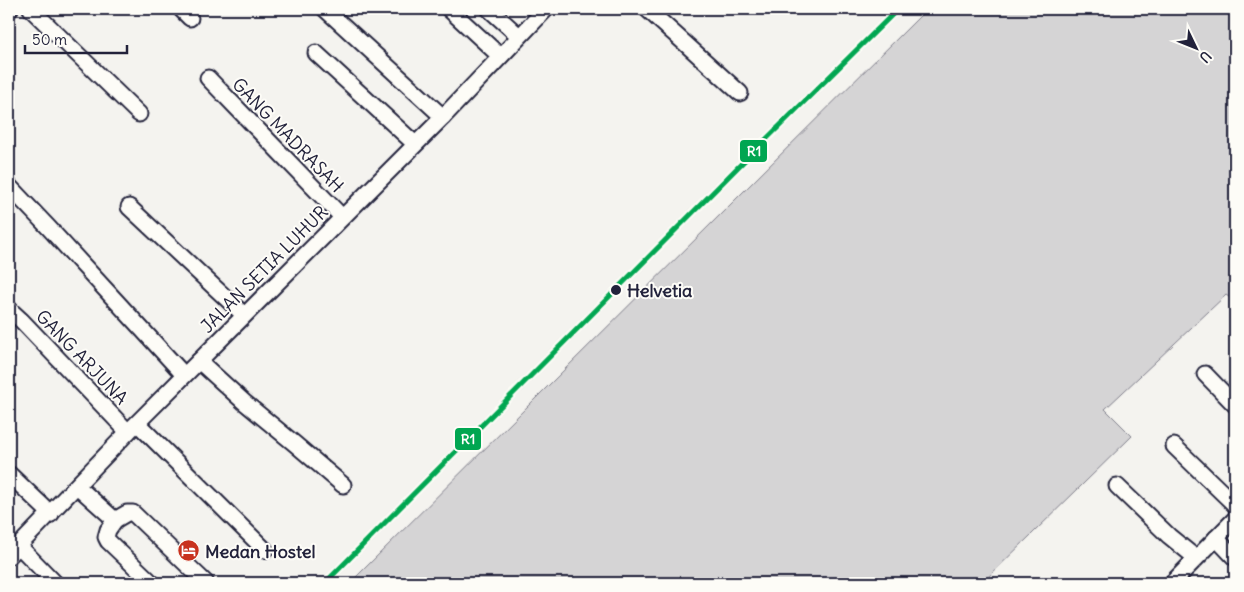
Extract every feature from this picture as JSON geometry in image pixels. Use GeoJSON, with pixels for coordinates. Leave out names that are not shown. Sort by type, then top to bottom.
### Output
{"type":"FeatureCollection","features":[{"type":"Feature","properties":{"kind":"street"},"geometry":{"type":"LineString","coordinates":[[31,9],[139,114]]}},
{"type":"Feature","properties":{"kind":"street"},"geometry":{"type":"LineString","coordinates":[[325,9],[442,117]]}},
{"type":"Feature","properties":{"kind":"street"},"geometry":{"type":"LineString","coordinates":[[449,9],[500,56]]}},
{"type":"Feature","properties":{"kind":"street"},"geometry":{"type":"LineString","coordinates":[[489,9],[519,36]]}},
{"type":"Feature","properties":{"kind":"street","name":"JALAN SETIA LUHUR"},"geometry":{"type":"LineString","coordinates":[[14,551],[184,375],[442,117],[546,9]]}},
{"type":"Feature","properties":{"kind":"street"},"geometry":{"type":"LineString","coordinates":[[647,9],[740,93]]}},
{"type":"Feature","properties":{"kind":"street"},"geometry":{"type":"LineString","coordinates":[[316,53],[414,143]]}},
{"type":"Feature","properties":{"kind":"street","name":"GANG MADRASAH"},"geometry":{"type":"LineString","coordinates":[[208,78],[342,217]]}},
{"type":"Feature","properties":{"kind":"street"},"geometry":{"type":"LineString","coordinates":[[9,186],[184,375]]}},
{"type":"Feature","properties":{"kind":"street"},"geometry":{"type":"LineString","coordinates":[[129,207],[244,315]]}},
{"type":"Feature","properties":{"kind":"street","name":"GANG ARJUNA"},"geometry":{"type":"LineString","coordinates":[[9,309],[133,428],[265,550]]}},
{"type":"Feature","properties":{"kind":"street"},"geometry":{"type":"LineString","coordinates":[[199,361],[343,486]]}},
{"type":"Feature","properties":{"kind":"street"},"geometry":{"type":"LineString","coordinates":[[1205,374],[1235,405]]}},
{"type":"Feature","properties":{"kind":"street"},"geometry":{"type":"LineString","coordinates":[[1174,446],[1235,505]]}},
{"type":"Feature","properties":{"kind":"street"},"geometry":{"type":"LineString","coordinates":[[9,474],[51,514]]}},
{"type":"Feature","properties":{"kind":"street"},"geometry":{"type":"LineString","coordinates":[[77,486],[115,520]]}},
{"type":"Feature","properties":{"kind":"street"},"geometry":{"type":"LineString","coordinates":[[1117,486],[1169,536],[1196,558]]}},
{"type":"Feature","properties":{"kind":"street"},"geometry":{"type":"LineString","coordinates":[[152,583],[106,537],[108,530],[115,520],[127,513],[133,513],[206,583]]}},
{"type":"Feature","properties":{"kind":"street"},"geometry":{"type":"LineString","coordinates":[[1172,583],[1235,518]]}},
{"type":"Feature","properties":{"kind":"street"},"geometry":{"type":"LineString","coordinates":[[1216,538],[1235,558]]}},
{"type":"Feature","properties":{"kind":"street"},"geometry":{"type":"LineString","coordinates":[[14,551],[55,583]]}},
{"type":"Feature","properties":{"kind":"shaded area"},"geometry":{"type":"Polygon","coordinates":[[[927,9],[1235,9],[1235,301],[1226,295],[1105,409],[1132,436],[982,583],[350,583],[927,9]]]}},
{"type":"Feature","properties":{"kind":"transit line","name":"R1"},"geometry":{"type":"LineString","coordinates":[[325,583],[738,167],[898,9]]}},
{"type":"Feature","properties":{"kind":"place","name":"Helvetia"},"geometry":{"type":"Point","coordinates":[616,290]}},
{"type":"Feature","properties":{"kind":"place","name":"Medan Hostel"},"geometry":{"type":"Point","coordinates":[189,551]}}]}
